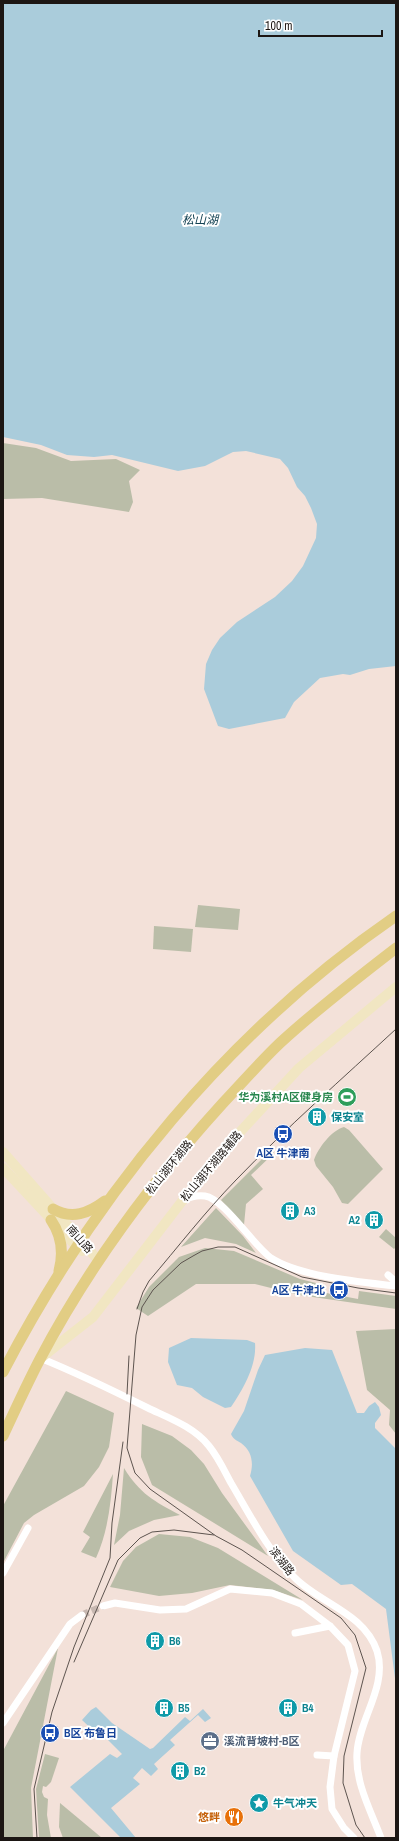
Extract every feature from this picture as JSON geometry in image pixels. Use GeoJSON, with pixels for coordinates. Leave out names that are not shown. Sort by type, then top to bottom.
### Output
{"type":"FeatureCollection","features":[{"type":"Feature","properties":{"kind":"main road"},"geometry":{"type":"LineString","coordinates":[[3,1372],[56,1279],[79,1244],[143,1155],[193,1096],[251,1034],[318,974],[396,916]]}},
{"type":"Feature","properties":{"kind":"main road","name":"松山湖环湖路"},"geometry":{"type":"LineString","coordinates":[[3,1436],[40,1358],[78,1294],[126,1222],[164,1171],[245,1079],[280,1044],[320,1009],[396,948]]}},
{"type":"Feature","properties":{"kind":"main road","name":"松山湖环湖路辅路"},"geometry":{"type":"LineString","coordinates":[[40,1358],[93,1317],[183,1200],[229,1144],[299,1068],[396,987]]}},
{"type":"Feature","properties":{"kind":"main road","name":"南山路"},"geometry":{"type":"LineString","coordinates":[[3,1152],[53,1209],[79,1244]]}},
{"type":"Feature","properties":{"kind":"main road","name":"南山路"},"geometry":{"type":"LineString","coordinates":[[3,1168],[51,1220],[99,1261]]}},
{"type":"Feature","properties":{"kind":"main road"},"geometry":{"type":"LineString","coordinates":[[53,1209],[68,1215],[81,1214],[98,1206],[114,1194]]}},
{"type":"Feature","properties":{"kind":"main road"},"geometry":{"type":"LineString","coordinates":[[51,1220],[58,1232],[62,1244],[60,1269],[56,1279]]}},
{"type":"Feature","properties":{"kind":"street"},"geometry":{"type":"LineString","coordinates":[[183,1200],[194,1196],[205,1196],[216,1201],[252,1241],[272,1258],[302,1270],[342,1279],[396,1286]]}},
{"type":"Feature","properties":{"kind":"street"},"geometry":{"type":"LineString","coordinates":[[388,1275],[396,1282]]}},
{"type":"Feature","properties":{"kind":"street","name":"滨湖路"},"geometry":{"type":"LineString","coordinates":[[40,1358],[88,1378],[179,1423],[200,1436],[209,1446],[271,1549],[286,1568],[313,1593],[356,1620],[366,1632],[374,1645],[378,1659],[378,1679],[361,1733],[357,1763],[359,1782],[381,1838]]}},
{"type":"Feature","properties":{"kind":"street"},"geometry":{"type":"LineString","coordinates":[[3,1573],[28,1528]]}},
{"type":"Feature","properties":{"kind":"street"},"geometry":{"type":"LineString","coordinates":[[103,1606],[115,1603],[172,1613],[186,1609],[230,1590],[272,1593],[301,1604],[330,1626],[348,1646],[355,1671],[334,1756],[330,1787],[332,1809],[344,1828],[354,1838]]}},
{"type":"Feature","properties":{"kind":"street"},"geometry":{"type":"LineString","coordinates":[[3,1723],[70,1624],[82,1615]]}},
{"type":"Feature","properties":{"kind":"street"},"geometry":{"type":"LineString","coordinates":[[295,1633],[330,1626]]}},
{"type":"Feature","properties":{"kind":"street"},"geometry":{"type":"LineString","coordinates":[[317,1755],[334,1756]]}},
{"type":"Feature","properties":{"kind":"green space"},"geometry":{"type":"Polygon","coordinates":[[[3,443],[36,448],[71,461],[116,459],[140,470],[129,481],[133,502],[129,512],[42,498],[3,499],[3,443]]]}},
{"type":"Feature","properties":{"kind":"green space"},"geometry":{"type":"Polygon","coordinates":[[[198,905],[240,909],[238,930],[195,927],[198,905]]]}},
{"type":"Feature","properties":{"kind":"green space"},"geometry":{"type":"Polygon","coordinates":[[[154,926],[193,929],[191,952],[153,949],[154,926]]]}},
{"type":"Feature","properties":{"kind":"green space"},"geometry":{"type":"Polygon","coordinates":[[[344,1127],[349,1130],[383,1169],[348,1204],[342,1203],[333,1187],[316,1166],[314,1160],[326,1140],[339,1129],[344,1127]]]}},
{"type":"Feature","properties":{"kind":"green space"},"geometry":{"type":"Polygon","coordinates":[[[271,1150],[274,1153],[251,1175],[263,1189],[246,1204],[244,1225],[221,1200],[271,1150]]]}},
{"type":"Feature","properties":{"kind":"green space"},"geometry":{"type":"Polygon","coordinates":[[[216,1208],[243,1236],[256,1253],[236,1244],[205,1238],[181,1247],[216,1208]]]}},
{"type":"Feature","properties":{"kind":"green space"},"geometry":{"type":"Polygon","coordinates":[[[386,1229],[396,1238],[396,1247],[394,1249],[379,1237],[386,1229]]]}},
{"type":"Feature","properties":{"kind":"green space"},"geometry":{"type":"Polygon","coordinates":[[[205,1248],[234,1251],[300,1279],[316,1283],[316,1291],[358,1299],[359,1291],[396,1296],[396,1309],[299,1295],[255,1284],[196,1284],[148,1316],[136,1308],[149,1287],[179,1257],[205,1248]]]}},
{"type":"Feature","properties":{"kind":"green space"},"geometry":{"type":"Polygon","coordinates":[[[396,1329],[396,1434],[389,1425],[390,1410],[367,1390],[356,1331],[396,1329]]]}},
{"type":"Feature","properties":{"kind":"green space"},"geometry":{"type":"Polygon","coordinates":[[[66,1391],[114,1413],[109,1447],[99,1467],[84,1486],[34,1515],[24,1523],[3,1563],[3,1506],[66,1391]]]}},
{"type":"Feature","properties":{"kind":"green space"},"geometry":{"type":"Polygon","coordinates":[[[142,1424],[172,1436],[191,1450],[204,1464],[222,1493],[268,1556],[152,1485],[141,1457],[142,1424]]]}},
{"type":"Feature","properties":{"kind":"green space"},"geometry":{"type":"Polygon","coordinates":[[[124,1468],[142,1491],[180,1515],[154,1520],[129,1531],[114,1545],[120,1515],[124,1468]]]}},
{"type":"Feature","properties":{"kind":"green space"},"geometry":{"type":"Polygon","coordinates":[[[113,1474],[110,1506],[106,1527],[96,1558],[81,1552],[90,1537],[83,1532],[113,1474]]]}},
{"type":"Feature","properties":{"kind":"green space"},"geometry":{"type":"Polygon","coordinates":[[[159,1534],[190,1537],[218,1548],[303,1600],[273,1590],[230,1585],[192,1593],[159,1596],[110,1587],[123,1561],[136,1547],[159,1534]]]}},
{"type":"Feature","properties":{"kind":"green space"},"geometry":{"type":"Polygon","coordinates":[[[58,1648],[31,1788],[33,1838],[3,1838],[3,1751],[58,1648]]]}},
{"type":"Feature","properties":{"kind":"green space"},"geometry":{"type":"Polygon","coordinates":[[[45,1754],[59,1758],[51,1782],[46,1787],[43,1786],[42,1792],[44,1797],[48,1799],[47,1815],[51,1838],[39,1838],[36,1789],[45,1754]]]}},
{"type":"Feature","properties":{"kind":"green space"},"geometry":{"type":"Polygon","coordinates":[[[60,1803],[102,1838],[63,1838],[59,1827],[60,1803]]]}},
{"type":"Feature","properties":{"kind":"water","name":"松山湖"},"geometry":{"type":"Polygon","coordinates":[[[3,3],[396,3],[396,666],[369,669],[350,675],[343,674],[320,678],[294,702],[285,718],[229,729],[218,726],[204,689],[206,664],[212,650],[220,638],[237,622],[275,597],[292,581],[303,566],[316,538],[317,524],[311,508],[305,496],[297,487],[288,468],[280,459],[246,451],[233,452],[205,466],[178,471],[112,455],[94,457],[67,455],[41,445],[3,437],[3,3]]]}},
{"type":"Feature","properties":{"kind":"water"},"geometry":{"type":"Polygon","coordinates":[[[191,1338],[247,1340],[255,1343],[254,1360],[248,1377],[231,1407],[225,1408],[203,1397],[192,1388],[177,1385],[168,1362],[169,1348],[191,1338]]]}},
{"type":"Feature","properties":{"kind":"water"},"geometry":{"type":"Polygon","coordinates":[[[305,1348],[332,1350],[357,1413],[364,1413],[369,1406],[375,1402],[379,1407],[381,1415],[375,1423],[375,1428],[396,1449],[396,1686],[386,1609],[352,1584],[341,1585],[293,1551],[250,1476],[252,1462],[248,1450],[231,1434],[244,1411],[258,1370],[265,1355],[305,1348]]]}},
{"type":"Feature","properties":{"kind":"water"},"geometry":{"type":"Polygon","coordinates":[[[96,1707],[112,1723],[150,1749],[153,1748],[185,1717],[190,1721],[203,1709],[211,1718],[205,1722],[198,1715],[170,1740],[175,1745],[154,1764],[158,1769],[151,1776],[142,1768],[133,1778],[140,1784],[111,1808],[136,1838],[121,1838],[70,1787],[110,1754],[117,1758],[122,1754],[106,1738],[103,1740],[82,1720],[91,1710],[96,1707]]]}},
{"type":"Feature","properties":{"kind":"tunnel"},"geometry":{"type":"LineString","coordinates":[[82,1615],[103,1606]]}},
{"type":"Feature","properties":{"kind":"tram line"},"geometry":{"type":"LineString","coordinates":[[137,1309],[149,1281],[202,1217],[225,1192],[255,1160],[396,1029]]}},
{"type":"Feature","properties":{"kind":"tram line"},"geometry":{"type":"LineString","coordinates":[[365,1838],[356,1825],[343,1783],[344,1756],[366,1668],[355,1635],[341,1618],[242,1550],[216,1536],[150,1489],[135,1473],[127,1448],[136,1335],[142,1307],[153,1290],[181,1263],[193,1256],[202,1251],[218,1247],[235,1247],[302,1277],[358,1288],[396,1293]]}},
{"type":"Feature","properties":{"kind":"tram line"},"geometry":{"type":"LineString","coordinates":[[127,1394],[129,1356]]}},
{"type":"Feature","properties":{"kind":"tram line"},"geometry":{"type":"LineString","coordinates":[[37,1838],[34,1789],[52,1712],[74,1647],[110,1558],[112,1523],[123,1442]]}},
{"type":"Feature","properties":{"kind":"tram line"},"geometry":{"type":"LineString","coordinates":[[74,1662],[118,1560],[140,1538],[152,1532],[174,1530],[214,1535]]}},
{"type":"Feature","properties":{"kind":"place","name":"华为溪村A区健身房"},"geometry":{"type":"Point","coordinates":[347,1097]}},
{"type":"Feature","properties":{"kind":"place","name":"保安室"},"geometry":{"type":"Point","coordinates":[317,1117]}},
{"type":"Feature","properties":{"kind":"place","name":"A区 牛津南"},"geometry":{"type":"Point","coordinates":[283,1134]}},
{"type":"Feature","properties":{"kind":"place","name":"A3"},"geometry":{"type":"Point","coordinates":[290,1211]}},
{"type":"Feature","properties":{"kind":"place","name":"A2"},"geometry":{"type":"Point","coordinates":[374,1220]}},
{"type":"Feature","properties":{"kind":"place","name":"A区 牛津北"},"geometry":{"type":"Point","coordinates":[339,1290]}},
{"type":"Feature","properties":{"kind":"place","name":"B6"},"geometry":{"type":"Point","coordinates":[155,1641]}},
{"type":"Feature","properties":{"kind":"place","name":"B5"},"geometry":{"type":"Point","coordinates":[164,1708]}},
{"type":"Feature","properties":{"kind":"place","name":"B4"},"geometry":{"type":"Point","coordinates":[288,1708]}},
{"type":"Feature","properties":{"kind":"place","name":"B区 布鲁日"},"geometry":{"type":"Point","coordinates":[50,1733]}},
{"type":"Feature","properties":{"kind":"place","name":"溪流背坡村-B区"},"geometry":{"type":"Point","coordinates":[210,1741]}},
{"type":"Feature","properties":{"kind":"place","name":"B2"},"geometry":{"type":"Point","coordinates":[180,1771]}},
{"type":"Feature","properties":{"kind":"place","name":"牛气冲天"},"geometry":{"type":"Point","coordinates":[259,1803]}},
{"type":"Feature","properties":{"kind":"place","name":"悠畔"},"geometry":{"type":"Point","coordinates":[234,1817]}}]}
